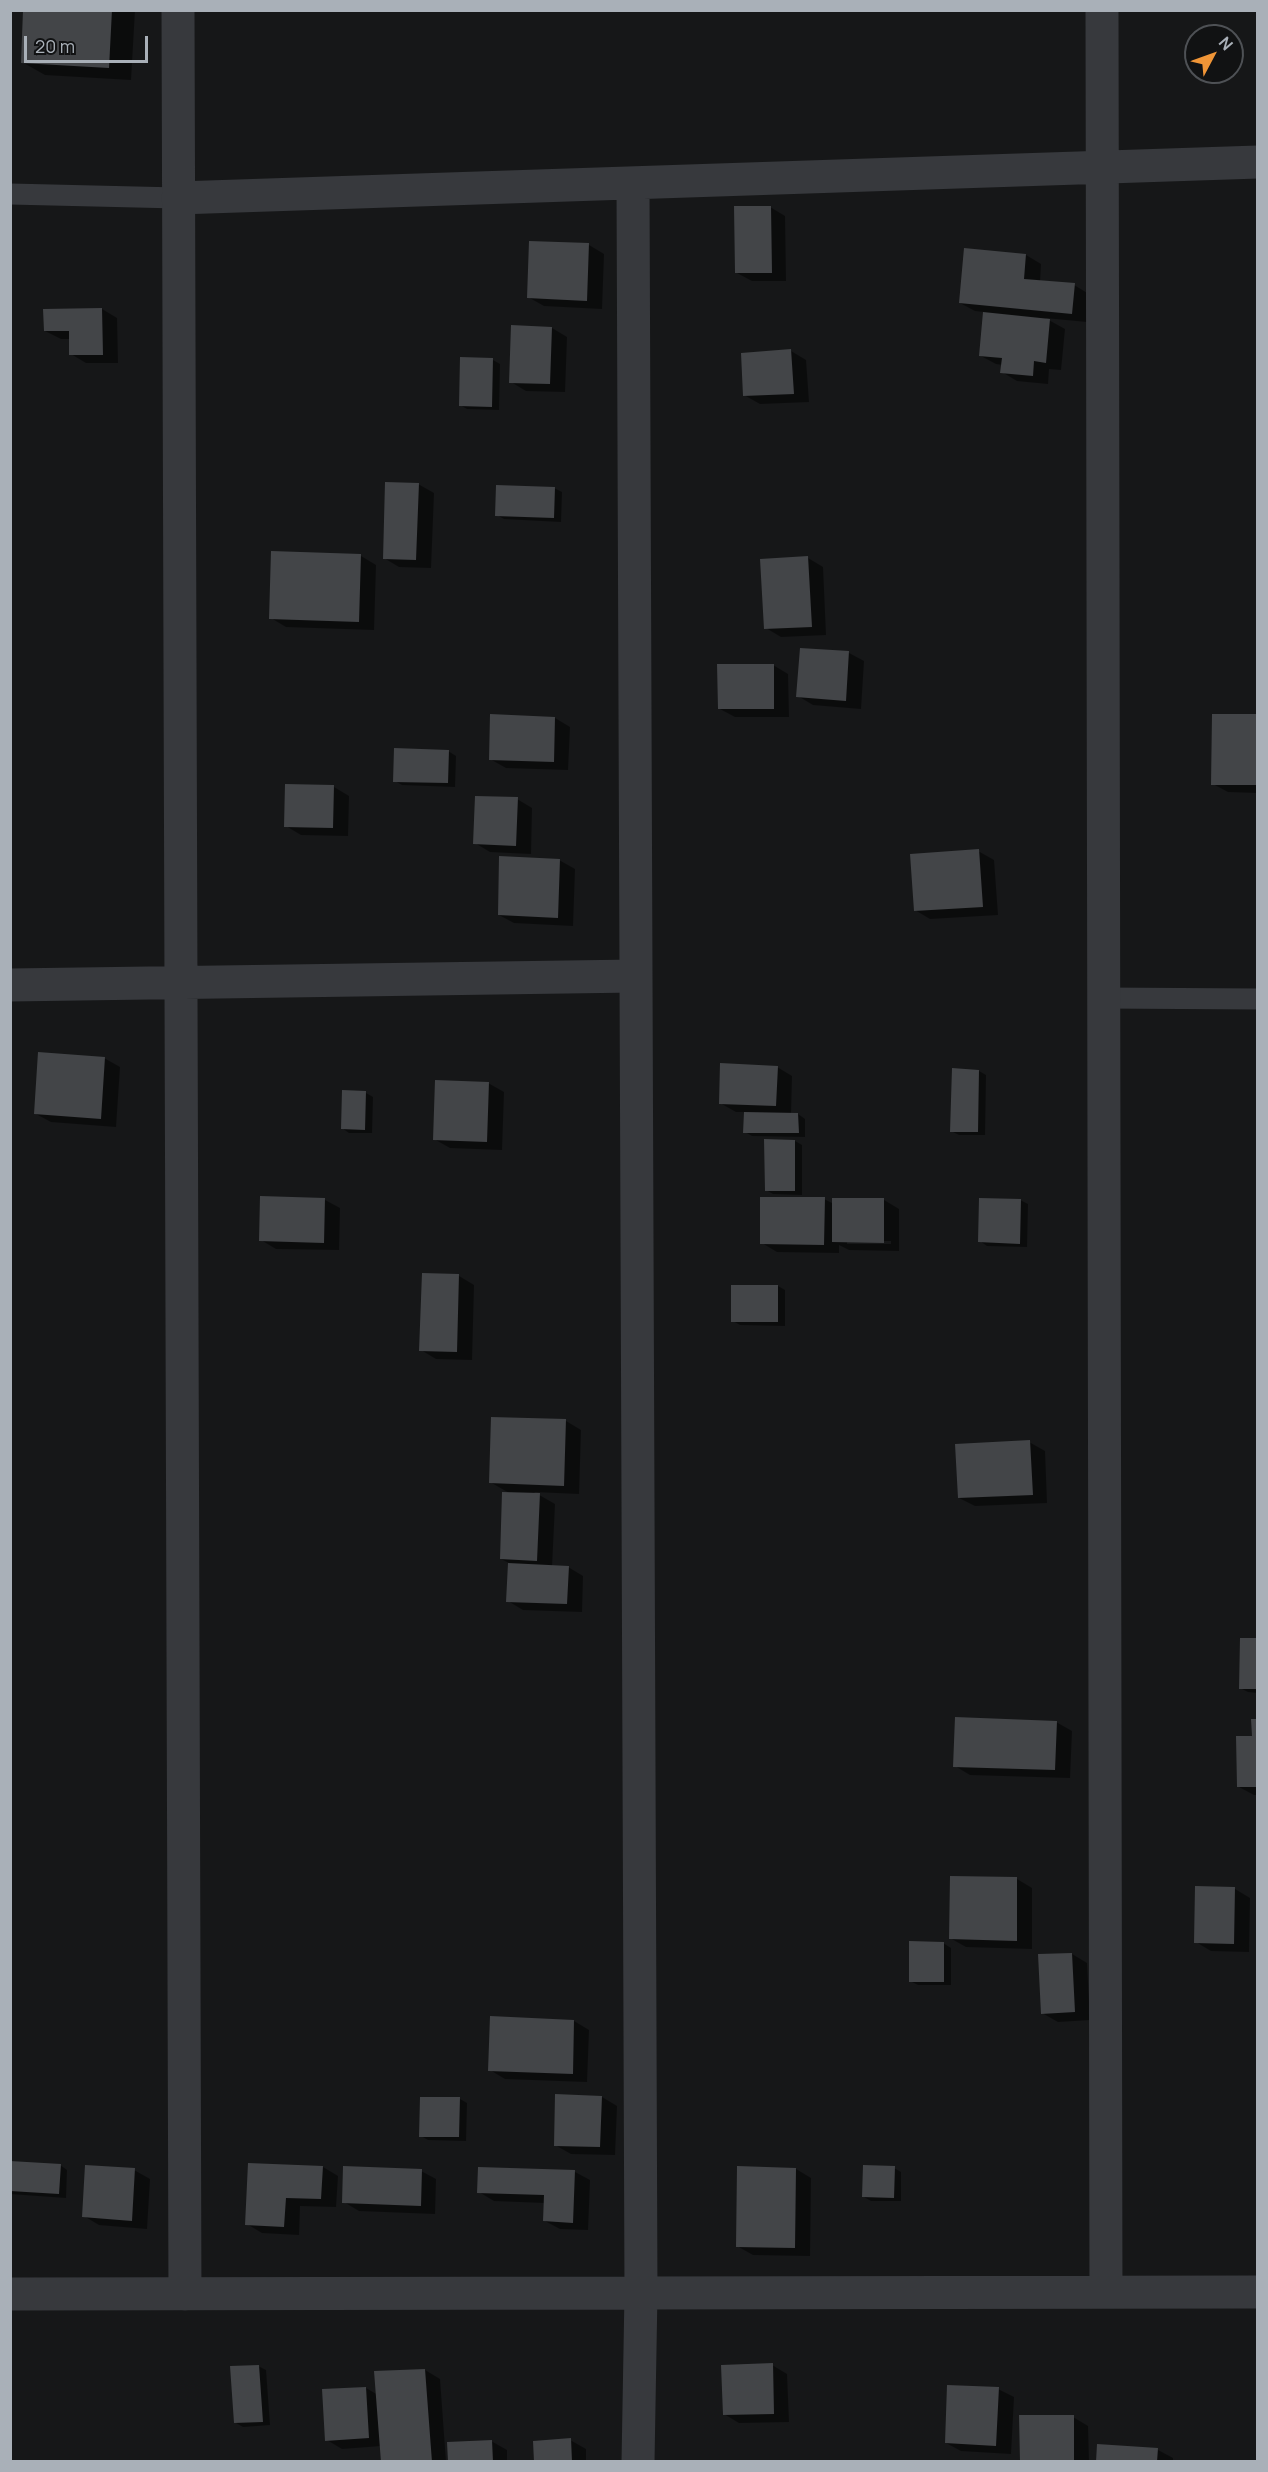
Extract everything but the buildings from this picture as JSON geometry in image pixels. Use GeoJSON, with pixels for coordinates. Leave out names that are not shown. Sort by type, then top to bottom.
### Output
{"type":"FeatureCollection","features":[{"type":"Feature","properties":{"kind":"street"},"geometry":{"type":"LineString","coordinates":[[178,10],[185,2294]]}},
{"type":"Feature","properties":{"kind":"street"},"geometry":{"type":"LineString","coordinates":[[1102,10],[1106,2292]]}},
{"type":"Feature","properties":{"kind":"street"},"geometry":{"type":"LineString","coordinates":[[178,198],[1257,162]]}},
{"type":"Feature","properties":{"kind":"street"},"geometry":{"type":"LineString","coordinates":[[633,183],[641,2293],[638,2462]]}},
{"type":"Feature","properties":{"kind":"street"},"geometry":{"type":"LineString","coordinates":[[10,985],[636,976]]}},
{"type":"Feature","properties":{"kind":"street"},"geometry":{"type":"LineString","coordinates":[[10,2294],[1257,2292]]}},
{"type":"Feature","properties":{"kind":"lane"},"geometry":{"type":"LineString","coordinates":[[10,194],[178,198]]}},
{"type":"Feature","properties":{"kind":"lane"},"geometry":{"type":"LineString","coordinates":[[1103,998],[1257,999]]}}]}
